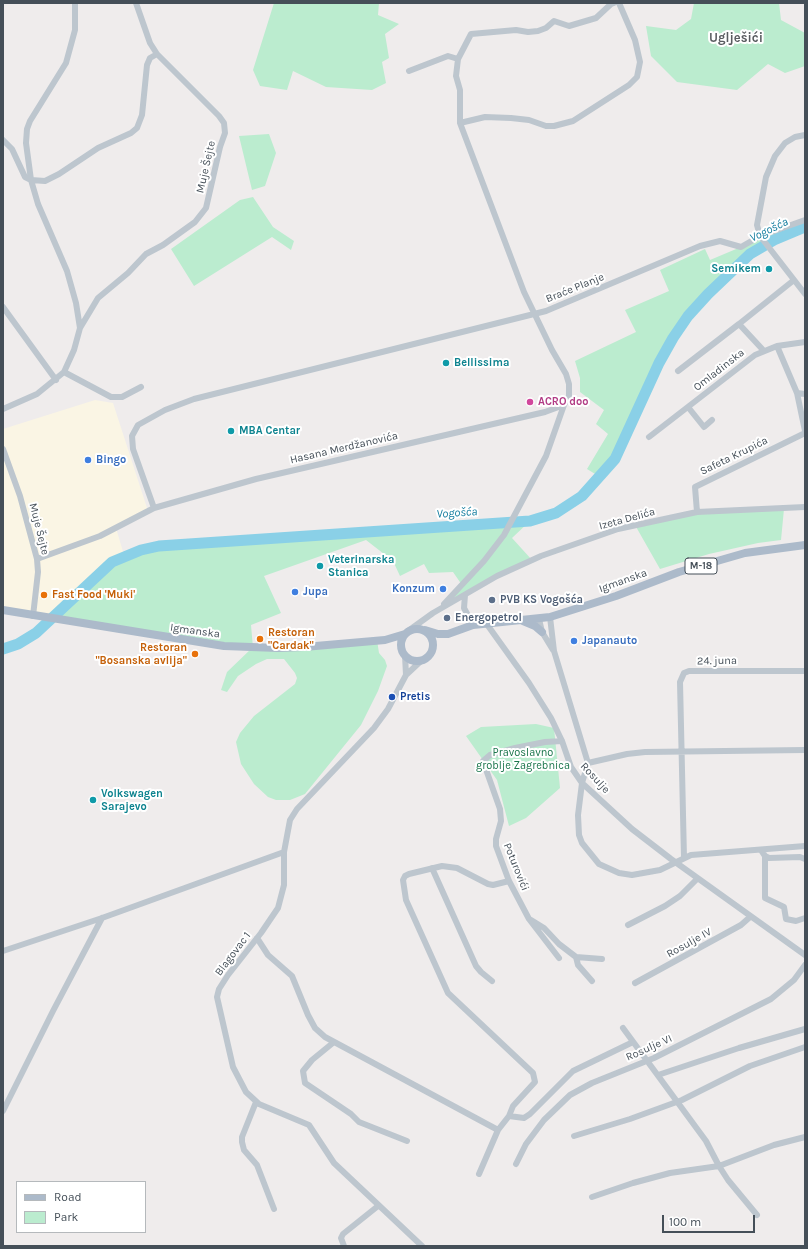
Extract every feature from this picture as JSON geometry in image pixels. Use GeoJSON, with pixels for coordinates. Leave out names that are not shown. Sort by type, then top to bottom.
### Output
{"type":"FeatureCollection","features":[{"type":"Feature","properties":{"kind":"main road","name":"Igmanska"},"geometry":{"type":"LineString","coordinates":[[424,630],[438,634],[448,634],[474,625],[486,623],[522,621],[550,617],[616,596],[679,572],[745,553],[805,545]]}},
{"type":"Feature","properties":{"kind":"main road","name":"Igmanska"},"geometry":{"type":"LineString","coordinates":[[3,610],[61,621],[224,646],[278,648],[385,640],[406,633]]}},
{"type":"Feature","properties":{"kind":"main road"},"geometry":{"type":"LineString","coordinates":[[522,621],[535,626],[542,632]]}},
{"type":"Feature","properties":{"kind":"main road","name":"M-18"},"geometry":{"type":"LineString","coordinates":[[406,633],[418,628],[424,630]]}},
{"type":"Feature","properties":{"kind":"main road"},"geometry":{"type":"LineString","coordinates":[[424,630],[432,639],[432,650]]}},
{"type":"Feature","properties":{"kind":"main road"},"geometry":{"type":"LineString","coordinates":[[403,652],[401,644],[406,633]]}},
{"type":"Feature","properties":{"kind":"main road","name":"Igmanska"},"geometry":{"type":"LineString","coordinates":[[432,650],[448,634]]}},
{"type":"Feature","properties":{"kind":"main road"},"geometry":{"type":"LineString","coordinates":[[385,640],[413,660],[422,660]]}},
{"type":"Feature","properties":{"kind":"main road","name":"M-18"},"geometry":{"type":"LineString","coordinates":[[422,660],[428,656],[432,650]]}},
{"type":"Feature","properties":{"kind":"street","name":"Muje Šejte"},"geometry":{"type":"LineString","coordinates":[[75,3],[75,30],[66,63],[51,85],[27,129],[26,143],[31,180],[38,204],[67,271],[76,303],[80,328]]}},
{"type":"Feature","properties":{"kind":"street","name":"Muje Šejte"},"geometry":{"type":"LineString","coordinates":[[3,409],[37,394],[56,380],[64,372],[74,350],[80,328],[98,298],[128,273],[146,254],[163,245],[195,222],[206,208],[220,146],[225,132],[224,123],[184,79],[157,54],[150,43],[136,3]]}},
{"type":"Feature","properties":{"kind":"street"},"geometry":{"type":"LineString","coordinates":[[441,608],[484,561],[504,535],[546,456],[564,405],[569,396],[569,384],[566,374],[533,312],[502,238],[460,123],[460,90],[456,76],[458,58],[471,34],[516,30],[538,32],[546,28],[554,21],[569,26],[596,18],[614,3]]}},
{"type":"Feature","properties":{"kind":"street"},"geometry":{"type":"LineString","coordinates":[[460,123],[485,117],[529,120],[546,126],[573,121],[629,85],[637,77],[640,62],[635,40],[619,3]]}},
{"type":"Feature","properties":{"kind":"street"},"geometry":{"type":"LineString","coordinates":[[31,180],[45,181],[52,178],[98,148],[131,134],[137,128],[142,115],[147,65],[150,58],[157,54]]}},
{"type":"Feature","properties":{"kind":"street"},"geometry":{"type":"LineString","coordinates":[[408,71],[448,56],[458,58]]}},
{"type":"Feature","properties":{"kind":"street"},"geometry":{"type":"LineString","coordinates":[[804,135],[795,137],[780,148],[766,177],[757,221],[762,238],[805,294]]}},
{"type":"Feature","properties":{"kind":"street","name":"Muje Šejte"},"geometry":{"type":"LineString","coordinates":[[3,140],[12,150],[25,177],[31,180]]}},
{"type":"Feature","properties":{"kind":"street","name":"Braće Planje"},"geometry":{"type":"LineString","coordinates":[[154,508],[132,443],[134,430],[138,425],[150,417],[194,398],[560,306],[716,241],[727,242],[741,247],[805,220]]}},
{"type":"Feature","properties":{"kind":"street"},"geometry":{"type":"LineString","coordinates":[[678,371],[794,280]]}},
{"type":"Feature","properties":{"kind":"street"},"geometry":{"type":"LineString","coordinates":[[3,307],[56,380]]}},
{"type":"Feature","properties":{"kind":"street","name":"Omladinska"},"geometry":{"type":"LineString","coordinates":[[739,324],[764,351]]}},
{"type":"Feature","properties":{"kind":"street","name":"Omladinska"},"geometry":{"type":"LineString","coordinates":[[649,437],[755,354],[777,346],[805,342]]}},
{"type":"Feature","properties":{"kind":"street","name":"Safeta Krupića"},"geometry":{"type":"LineString","coordinates":[[696,512],[694,487],[805,432],[797,393],[777,346]]}},
{"type":"Feature","properties":{"kind":"street"},"geometry":{"type":"LineString","coordinates":[[64,372],[111,397],[122,397],[141,387]]}},
{"type":"Feature","properties":{"kind":"street"},"geometry":{"type":"LineString","coordinates":[[797,393],[805,394]]}},
{"type":"Feature","properties":{"kind":"street","name":"Hasana Merdžanovića"},"geometry":{"type":"LineString","coordinates":[[37,559],[100,536],[154,508],[256,479],[544,412],[564,405]]}},
{"type":"Feature","properties":{"kind":"street"},"geometry":{"type":"LineString","coordinates":[[688,407],[704,427],[712,420]]}},
{"type":"Feature","properties":{"kind":"street","name":"Muje Šejte"},"geometry":{"type":"LineString","coordinates":[[3,449],[20,496],[37,559],[38,572],[33,616]]}},
{"type":"Feature","properties":{"kind":"street","name":"Izeta Delića"},"geometry":{"type":"LineString","coordinates":[[406,633],[425,618],[497,576],[541,556],[618,530],[696,512],[805,507]]}},
{"type":"Feature","properties":{"kind":"street"},"geometry":{"type":"LineString","coordinates":[[465,595],[464,608],[474,625]]}},
{"type":"Feature","properties":{"kind":"street"},"geometry":{"type":"LineString","coordinates":[[550,617],[554,651],[588,763],[582,783],[578,815],[579,835],[582,843],[599,864],[619,873],[632,874],[660,870],[691,855],[805,846]]}},
{"type":"Feature","properties":{"kind":"street"},"geometry":{"type":"LineString","coordinates":[[424,630],[425,618]]}},
{"type":"Feature","properties":{"kind":"street"},"geometry":{"type":"LineString","coordinates":[[538,619],[542,632],[554,651]]}},
{"type":"Feature","properties":{"kind":"street","name":"Rosulje"},"geometry":{"type":"LineString","coordinates":[[486,623],[529,683],[551,718],[562,741],[571,767],[582,783],[632,829],[697,879],[805,955]]}},
{"type":"Feature","properties":{"kind":"street"},"geometry":{"type":"LineString","coordinates":[[403,652],[406,675]]}},
{"type":"Feature","properties":{"kind":"street"},"geometry":{"type":"LineString","coordinates":[[406,675],[422,660]]}},
{"type":"Feature","properties":{"kind":"street","name":"24. juna"},"geometry":{"type":"LineString","coordinates":[[681,751],[680,682],[684,673],[689,671],[805,671]]}},
{"type":"Feature","properties":{"kind":"street","name":"Blagovac 1"},"geometry":{"type":"LineString","coordinates":[[406,675],[388,709],[374,728],[297,809],[290,820],[284,852],[284,885],[278,908],[228,975],[219,989],[217,997],[233,1068],[246,1092],[256,1102],[309,1125],[334,1163],[422,1246]]}},
{"type":"Feature","properties":{"kind":"street","name":"Poturovići"},"geometry":{"type":"LineString","coordinates":[[559,958],[530,919],[509,881],[496,846],[496,839],[501,821],[500,809],[483,761],[486,757],[515,748],[545,742],[562,741]]}},
{"type":"Feature","properties":{"kind":"street"},"geometry":{"type":"LineString","coordinates":[[588,763],[627,754],[681,751],[805,750]]}},
{"type":"Feature","properties":{"kind":"street"},"geometry":{"type":"LineString","coordinates":[[681,751],[684,858]]}},
{"type":"Feature","properties":{"kind":"street"},"geometry":{"type":"LineString","coordinates":[[761,850],[765,856],[765,898],[784,907],[786,919],[792,921],[805,918]]}},
{"type":"Feature","properties":{"kind":"street"},"geometry":{"type":"LineString","coordinates":[[3,951],[102,918],[284,852]]}},
{"type":"Feature","properties":{"kind":"street"},"geometry":{"type":"LineString","coordinates":[[765,856],[769,858],[800,857],[805,859]]}},
{"type":"Feature","properties":{"kind":"street"},"geometry":{"type":"LineString","coordinates":[[479,1174],[498,1130],[509,1116],[513,1106],[535,1082],[535,1078],[533,1073],[452,997],[444,986],[406,900],[403,884],[405,876],[432,868],[450,866],[493,885],[509,881]]}},
{"type":"Feature","properties":{"kind":"street"},"geometry":{"type":"LineString","coordinates":[[432,868],[476,966],[481,972],[492,980]]}},
{"type":"Feature","properties":{"kind":"street"},"geometry":{"type":"LineString","coordinates":[[628,925],[665,906],[680,896],[697,879]]}},
{"type":"Feature","properties":{"kind":"street","name":"Rosulje IV"},"geometry":{"type":"LineString","coordinates":[[635,982],[741,925],[750,917]]}},
{"type":"Feature","properties":{"kind":"street"},"geometry":{"type":"LineString","coordinates":[[3,1111],[102,918]]}},
{"type":"Feature","properties":{"kind":"street"},"geometry":{"type":"LineString","coordinates":[[530,919],[544,928],[559,944],[576,957],[602,959]]}},
{"type":"Feature","properties":{"kind":"street"},"geometry":{"type":"LineString","coordinates":[[257,938],[268,955],[292,976],[308,1015],[316,1028],[334,1042],[498,1130]]}},
{"type":"Feature","properties":{"kind":"street"},"geometry":{"type":"LineString","coordinates":[[576,957],[578,965],[592,981]]}},
{"type":"Feature","properties":{"kind":"street","name":"Rosulje VI"},"geometry":{"type":"LineString","coordinates":[[516,1164],[526,1144],[544,1120],[570,1095],[592,1083],[646,1061],[771,999],[794,980],[805,965]]}},
{"type":"Feature","properties":{"kind":"street"},"geometry":{"type":"LineString","coordinates":[[623,1028],[706,1141],[719,1166],[756,1215]]}},
{"type":"Feature","properties":{"kind":"street"},"geometry":{"type":"LineString","coordinates":[[658,1075],[739,1048],[805,1029]]}},
{"type":"Feature","properties":{"kind":"street"},"geometry":{"type":"LineString","coordinates":[[334,1042],[312,1060],[303,1071],[305,1083],[351,1114],[359,1122],[407,1141]]}},
{"type":"Feature","properties":{"kind":"street"},"geometry":{"type":"LineString","coordinates":[[509,1116],[524,1118],[530,1114],[573,1071],[633,1042]]}},
{"type":"Feature","properties":{"kind":"street"},"geometry":{"type":"LineString","coordinates":[[574,1136],[630,1119],[677,1102],[750,1066],[805,1047]]}},
{"type":"Feature","properties":{"kind":"street"},"geometry":{"type":"LineString","coordinates":[[256,1102],[242,1137],[242,1142],[244,1150],[257,1165],[274,1209]]}},
{"type":"Feature","properties":{"kind":"street"},"geometry":{"type":"LineString","coordinates":[[592,1197],[633,1183],[670,1173],[719,1166],[774,1145],[805,1137]]}},
{"type":"Feature","properties":{"kind":"street"},"geometry":{"type":"LineString","coordinates":[[344,1246],[341,1238],[343,1234],[378,1206]]}},
{"type":"Feature","properties":{"kind":"shaded area"},"geometry":{"type":"Polygon","coordinates":[[[95,400],[113,403],[148,511],[116,528],[124,555],[112,562],[51,618],[3,610],[3,429],[95,400]]]}},
{"type":"Feature","properties":{"kind":"green space"},"geometry":{"type":"Polygon","coordinates":[[[274,3],[379,3],[378,15],[399,24],[385,34],[389,58],[382,62],[386,83],[372,90],[326,87],[293,71],[287,90],[260,86],[253,70],[274,3]]]}},
{"type":"Feature","properties":{"kind":"green space"},"geometry":{"type":"Polygon","coordinates":[[[694,3],[779,3],[781,20],[805,33],[805,66],[785,73],[768,64],[737,90],[677,82],[651,56],[646,26],[676,30],[691,19],[694,3]]]}},
{"type":"Feature","properties":{"kind":"green space"},"geometry":{"type":"Polygon","coordinates":[[[269,134],[276,153],[265,186],[252,190],[239,136],[269,134]]]}},
{"type":"Feature","properties":{"kind":"green space"},"geometry":{"type":"Polygon","coordinates":[[[253,197],[273,227],[294,241],[291,250],[272,237],[194,286],[171,249],[240,200],[253,197]]]}},
{"type":"Feature","properties":{"kind":"green space"},"geometry":{"type":"Polygon","coordinates":[[[805,220],[805,227],[774,240],[750,254],[708,294],[688,316],[673,338],[659,363],[615,459],[600,477],[587,469],[608,434],[596,424],[604,410],[580,392],[580,378],[575,361],[636,332],[625,310],[669,291],[660,270],[705,249],[710,260],[805,220]]]}},
{"type":"Feature","properties":{"kind":"green space"},"geometry":{"type":"Polygon","coordinates":[[[784,509],[781,540],[758,543],[709,554],[660,569],[635,525],[697,512],[784,509]]]}},
{"type":"Feature","properties":{"kind":"green space"},"geometry":{"type":"Polygon","coordinates":[[[530,521],[512,538],[532,560],[444,606],[462,585],[453,572],[429,573],[424,564],[400,576],[393,561],[366,540],[264,576],[281,613],[251,625],[253,648],[377,640],[379,653],[385,660],[387,666],[378,691],[361,725],[305,794],[290,800],[276,800],[268,797],[254,784],[241,764],[236,742],[240,733],[254,716],[295,684],[297,678],[295,673],[284,659],[267,659],[256,664],[238,676],[227,692],[221,690],[227,672],[252,648],[51,618],[112,562],[141,550],[159,546],[530,521]]]}},
{"type":"Feature","properties":{"kind":"green space","name":"Pravoslavno groblje Zagrebnica"},"geometry":{"type":"Polygon","coordinates":[[[536,724],[554,728],[560,788],[526,818],[509,826],[497,780],[466,736],[481,727],[536,724]]]}},
{"type":"Feature","properties":{"kind":"waterway","name":"Vogošća"},"geometry":{"type":"LineString","coordinates":[[3,649],[18,644],[36,633],[112,562],[141,550],[159,546],[530,521],[556,513],[582,496],[615,459],[659,363],[673,338],[688,316],[708,294],[750,254],[774,240],[805,227]]}},
{"type":"Feature","properties":{"kind":"place","name":"Semikem"},"geometry":{"type":"Point","coordinates":[769,269]}},
{"type":"Feature","properties":{"kind":"place","name":"Bellissima"},"geometry":{"type":"Point","coordinates":[446,363]}},
{"type":"Feature","properties":{"kind":"place","name":"ACRO doo"},"geometry":{"type":"Point","coordinates":[530,402]}},
{"type":"Feature","properties":{"kind":"place","name":"MBA Centar"},"geometry":{"type":"Point","coordinates":[231,431]}},
{"type":"Feature","properties":{"kind":"place","name":"Bingo"},"geometry":{"type":"Point","coordinates":[88,460]}},
{"type":"Feature","properties":{"kind":"place","name":"Veterinarska Stanica"},"geometry":{"type":"Point","coordinates":[320,566]}},
{"type":"Feature","properties":{"kind":"place","name":"Konzum"},"geometry":{"type":"Point","coordinates":[443,589]}},
{"type":"Feature","properties":{"kind":"place","name":"Jupa"},"geometry":{"type":"Point","coordinates":[295,592]}},
{"type":"Feature","properties":{"kind":"place","name":"Fast Food 'Muki'"},"geometry":{"type":"Point","coordinates":[44,595]}},
{"type":"Feature","properties":{"kind":"place","name":"PVB KS Vogošća"},"geometry":{"type":"Point","coordinates":[492,600]}},
{"type":"Feature","properties":{"kind":"place","name":"Energopetrol"},"geometry":{"type":"Point","coordinates":[447,618]}},
{"type":"Feature","properties":{"kind":"place","name":"Restoran \"Cardak\""},"geometry":{"type":"Point","coordinates":[260,639]}},
{"type":"Feature","properties":{"kind":"place","name":"Japanauto"},"geometry":{"type":"Point","coordinates":[574,641]}},
{"type":"Feature","properties":{"kind":"place","name":"Restoran \"Bosanska avlija\""},"geometry":{"type":"Point","coordinates":[195,654]}},
{"type":"Feature","properties":{"kind":"place","name":"Pretis"},"geometry":{"type":"Point","coordinates":[392,697]}},
{"type":"Feature","properties":{"kind":"place","name":"Volkswagen Sarajevo"},"geometry":{"type":"Point","coordinates":[93,800]}},
{"type":"Feature","properties":{"kind":"district","name":"Uglješići"},"geometry":{"type":"Point","coordinates":[736,38]}}]}
